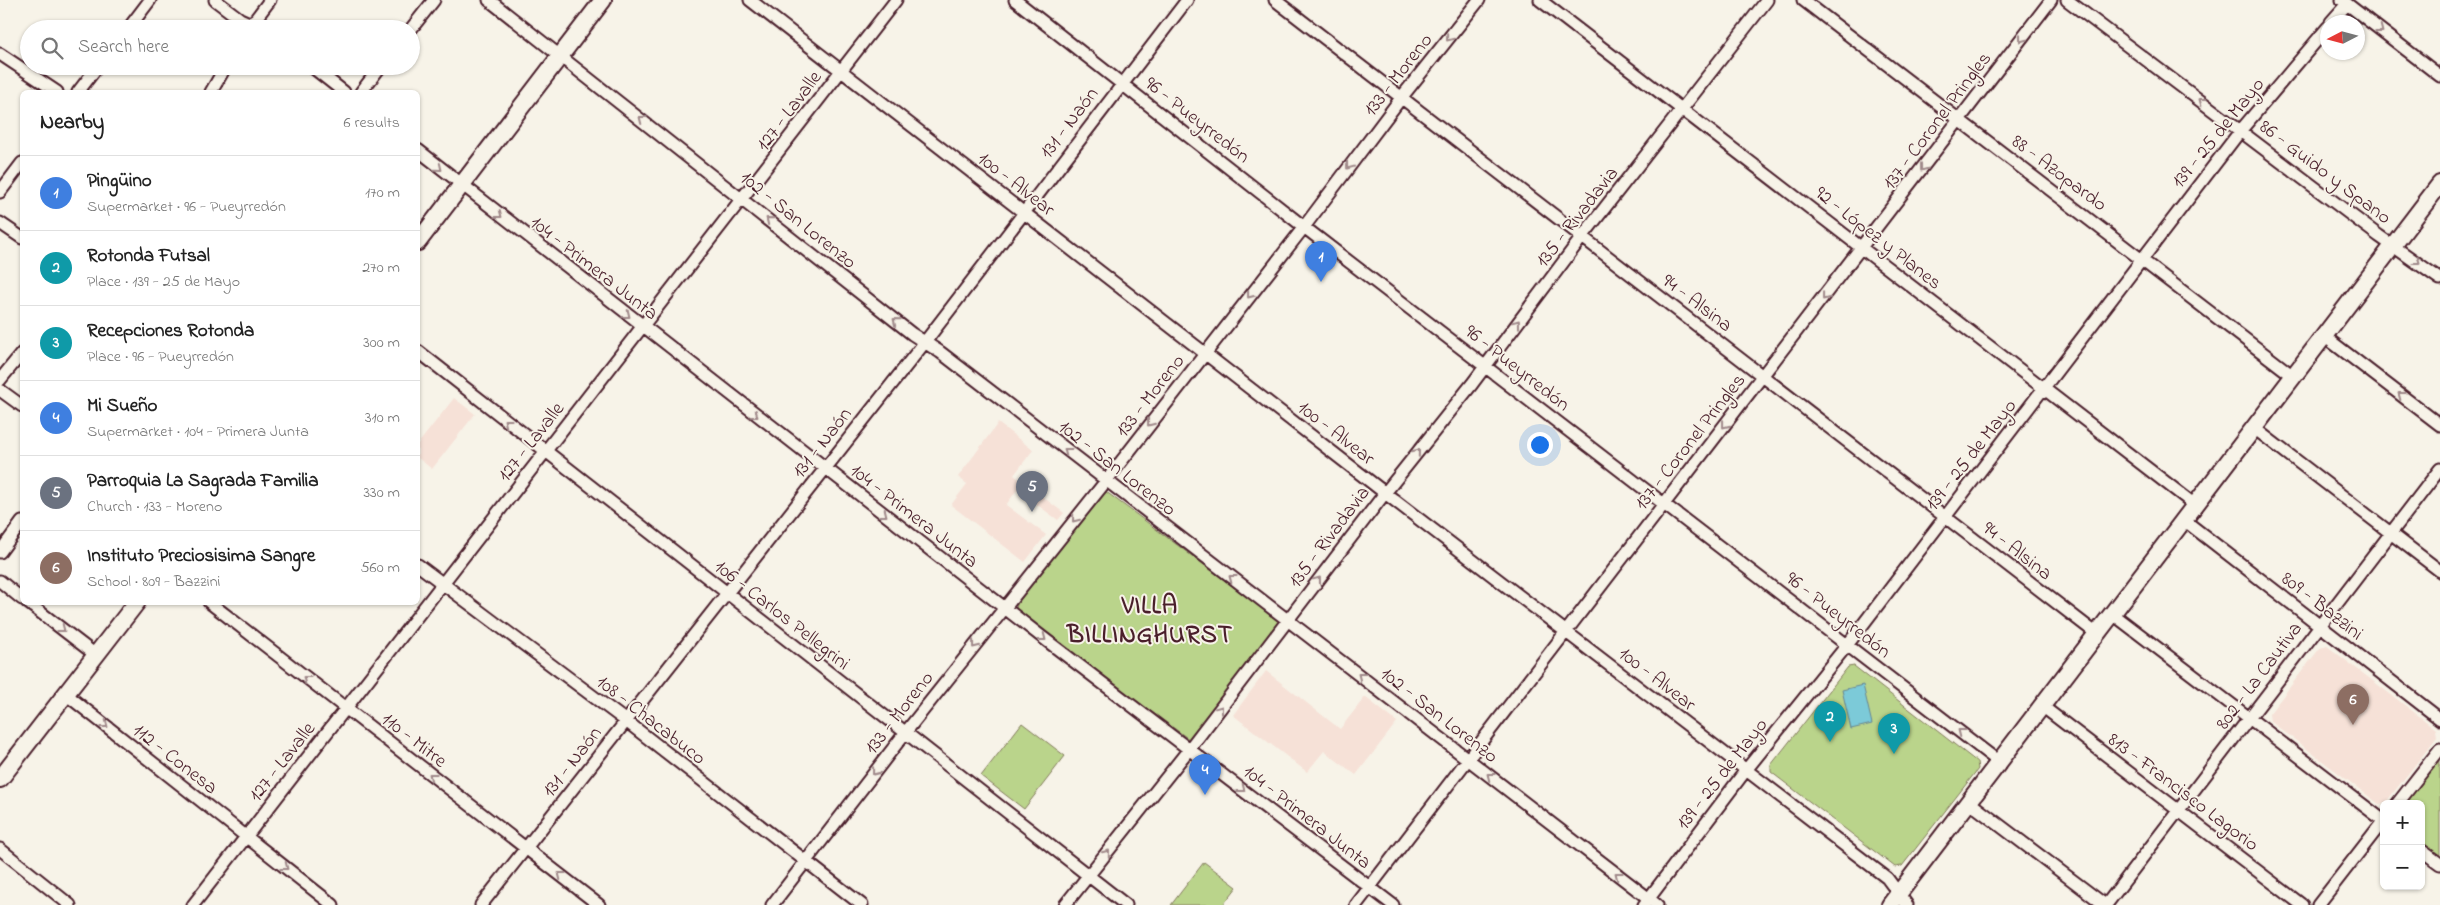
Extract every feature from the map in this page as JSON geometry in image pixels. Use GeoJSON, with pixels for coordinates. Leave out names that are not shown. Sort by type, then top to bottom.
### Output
{"type":"FeatureCollection","features":[{"type":"Feature","properties":{"kind":"main road"},"geometry":{"type":"LineString","coordinates":[[420,239],[603,0]]}},
{"type":"Feature","properties":{"kind":"main road"},"geometry":{"type":"LineString","coordinates":[[1899,901],[1999,762],[2440,184]]}},
{"type":"Feature","properties":{"kind":"main road"},"geometry":{"type":"LineString","coordinates":[[0,779],[67,695],[135,605]]}},
{"type":"Feature","properties":{"kind":"street"},"geometry":{"type":"LineString","coordinates":[[135,20],[150,0]]}},
{"type":"Feature","properties":{"kind":"street"},"geometry":{"type":"LineString","coordinates":[[215,0],[241,20]]}},
{"type":"Feature","properties":{"kind":"street"},"geometry":{"type":"LineString","coordinates":[[254,20],[270,0]]}},
{"type":"Feature","properties":{"kind":"street"},"geometry":{"type":"LineString","coordinates":[[418,20],[434,0]]}},
{"type":"Feature","properties":{"kind":"street","name":"102 - San Lorenzo"},"geometry":{"type":"LineString","coordinates":[[489,0],[925,342],[1468,759],[1650,903]]}},
{"type":"Feature","properties":{"kind":"street","name":"100 - Alvear"},"geometry":{"type":"LineString","coordinates":[[750,0],[1385,493],[1887,878],[1899,901]]}},
{"type":"Feature","properties":{"kind":"street","name":"127 - Lavalle"},"geometry":{"type":"LineString","coordinates":[[193,905],[744,199],[896,0]]}},
{"type":"Feature","properties":{"kind":"street","name":"96 - Pueyrredón"},"geometry":{"type":"LineString","coordinates":[[1015,0],[1122,82],[1304,227],[1999,762]]}},
{"type":"Feature","properties":{"kind":"street","name":"131 - Naón"},"geometry":{"type":"LineString","coordinates":[[481,905],[925,342],[1122,82],[1187,0]]}},
{"type":"Feature","properties":{"kind":"street","name":"94 - Alsina"},"geometry":{"type":"LineString","coordinates":[[1275,0],[2097,634]]}},
{"type":"Feature","properties":{"kind":"street","name":"133 - Moreno"},"geometry":{"type":"LineString","coordinates":[[772,905],[905,733],[1106,481],[1304,227],[1401,98],[1480,0]]}},
{"type":"Feature","properties":{"kind":"street","name":"92 - López y Planes"},"geometry":{"type":"LineString","coordinates":[[1540,0],[1683,108],[2195,506]]}},
{"type":"Feature","properties":{"kind":"street","name":"135 - Rivadavia"},"geometry":{"type":"LineString","coordinates":[[1066,905],[1190,748],[1582,237],[1768,0]]}},
{"type":"Feature","properties":{"kind":"street","name":"88 - Azopardo"},"geometry":{"type":"LineString","coordinates":[[1803,0],[2142,258],[2293,376]]}},
{"type":"Feature","properties":{"kind":"street","name":"137 - Coronel Pringles"},"geometry":{"type":"LineString","coordinates":[[1356,905],[2052,0]]}},
{"type":"Feature","properties":{"kind":"street","name":"86 - Guido y Spano"},"geometry":{"type":"LineString","coordinates":[[2067,0],[2379,236],[2394,244],[2440,279]]}},
{"type":"Feature","properties":{"kind":"street"},"geometry":{"type":"LineString","coordinates":[[2336,15],[2344,2],[2440,76]]}},
{"type":"Feature","properties":{"kind":"street","name":"139 - 25 de Mayo"},"geometry":{"type":"LineString","coordinates":[[1650,903],[1746,770],[1848,644],[2241,130],[2320,36]]}},
{"type":"Feature","properties":{"kind":"street"},"geometry":{"type":"LineString","coordinates":[[0,54],[20,67]]}},
{"type":"Feature","properties":{"kind":"street"},"geometry":{"type":"LineString","coordinates":[[32,75],[54,90]]}},
{"type":"Feature","properties":{"kind":"street"},"geometry":{"type":"LineString","coordinates":[[80,90],[91,75]]}},
{"type":"Feature","properties":{"kind":"street"},"geometry":{"type":"LineString","coordinates":[[212,90],[221,75]]}},
{"type":"Feature","properties":{"kind":"street"},"geometry":{"type":"LineString","coordinates":[[322,75],[341,90]]}},
{"type":"Feature","properties":{"kind":"street"},"geometry":{"type":"LineString","coordinates":[[362,90],[374,75]]}},
{"type":"Feature","properties":{"kind":"street","name":"104 - Primera Junta"},"geometry":{"type":"LineString","coordinates":[[420,152],[642,328],[1393,905]]}},
{"type":"Feature","properties":{"kind":"street"},"geometry":{"type":"LineString","coordinates":[[0,192],[20,166]]}},
{"type":"Feature","properties":{"kind":"street"},"geometry":{"type":"LineString","coordinates":[[0,223],[20,237]]}},
{"type":"Feature","properties":{"kind":"street"},"geometry":{"type":"LineString","coordinates":[[2324,336],[2440,424]]}},
{"type":"Feature","properties":{"kind":"street","name":"106 - Carlos Pellegrini"},"geometry":{"type":"LineString","coordinates":[[420,353],[1126,905]]}},
{"type":"Feature","properties":{"kind":"street"},"geometry":{"type":"LineString","coordinates":[[0,380],[20,355]]}},
{"type":"Feature","properties":{"kind":"street"},"geometry":{"type":"LineString","coordinates":[[0,390],[20,405]]}},
{"type":"Feature","properties":{"kind":"street"},"geometry":{"type":"LineString","coordinates":[[2254,428],[2440,571]]}},
{"type":"Feature","properties":{"kind":"street","name":"802 - La Cautiva"},"geometry":{"type":"LineString","coordinates":[[2106,905],[2440,469]]}},
{"type":"Feature","properties":{"kind":"street","name":"809 - Bazzini"},"geometry":{"type":"LineString","coordinates":[[2184,520],[2440,719]]}},
{"type":"Feature","properties":{"kind":"street"},"geometry":{"type":"LineString","coordinates":[[0,552],[20,525]]}},
{"type":"Feature","properties":{"kind":"street","name":"108 - Chacabuco"},"geometry":{"type":"LineString","coordinates":[[420,567],[626,721],[862,905]]}},
{"type":"Feature","properties":{"kind":"street"},"geometry":{"type":"LineString","coordinates":[[0,582],[20,597]]}},
{"type":"Feature","properties":{"kind":"street"},"geometry":{"type":"LineString","coordinates":[[31,605],[97,656]]}},
{"type":"Feature","properties":{"kind":"street","name":"110 - Mitre"},"geometry":{"type":"LineString","coordinates":[[213,605],[599,905]]}},
{"type":"Feature","properties":{"kind":"street"},"geometry":{"type":"LineString","coordinates":[[2113,614],[2380,818]]}},
{"type":"Feature","properties":{"kind":"street","name":"112 - Conesa"},"geometry":{"type":"LineString","coordinates":[[67,695],[333,905]]}},
{"type":"Feature","properties":{"kind":"street","name":"813 - Francisco Lagorio"},"geometry":{"type":"LineString","coordinates":[[2042,706],[2302,905]]}},
{"type":"Feature","properties":{"kind":"street"},"geometry":{"type":"LineString","coordinates":[[2399,800],[2440,749]]}},
{"type":"Feature","properties":{"kind":"street"},"geometry":{"type":"LineString","coordinates":[[1969,802],[2106,905]]}},
{"type":"Feature","properties":{"kind":"street"},"geometry":{"type":"LineString","coordinates":[[2318,905],[2380,826]]}},
{"type":"Feature","properties":{"kind":"street"},"geometry":{"type":"LineString","coordinates":[[0,850],[70,905]]}},
{"type":"Feature","properties":{"kind":"street"},"geometry":{"type":"LineString","coordinates":[[2425,853],[2440,864]]}},
{"type":"Feature","properties":{"kind":"shaded area"},"geometry":{"type":"Polygon","coordinates":[[[454,398],[475,414],[432,469],[420,460],[420,441],[454,398]]]}},
{"type":"Feature","properties":{"kind":"shaded area"},"geometry":{"type":"Polygon","coordinates":[[[998,423],[1033,450],[1014,475],[1064,513],[1058,520],[1017,490],[1006,505],[1046,535],[1025,562],[951,505],[967,484],[958,477],[998,423]]]}},
{"type":"Feature","properties":{"kind":"shaded area"},"geometry":{"type":"Polygon","coordinates":[[[2327,646],[2436,729],[2437,737],[2388,800],[2380,800],[2380,804],[2270,721],[2269,714],[2320,648],[2327,646]]]}},
{"type":"Feature","properties":{"kind":"shaded area"},"geometry":{"type":"Polygon","coordinates":[[[1266,671],[1340,729],[1365,697],[1397,722],[1356,775],[1324,751],[1307,772],[1233,715],[1266,671]]]}},
{"type":"Feature","properties":{"kind":"green space"},"geometry":{"type":"Polygon","coordinates":[[[1105,491],[1279,621],[1190,740],[1018,613],[1016,608],[1018,601],[1105,491]]]}},
{"type":"Feature","properties":{"kind":"green space"},"geometry":{"type":"Polygon","coordinates":[[[1854,666],[1977,762],[1978,769],[1902,866],[1895,867],[1771,772],[1771,765],[1848,667],[1854,666]]]}},
{"type":"Feature","properties":{"kind":"green space"},"geometry":{"type":"Polygon","coordinates":[[[1022,723],[1065,756],[1024,809],[981,776],[1022,723]]]}},
{"type":"Feature","properties":{"kind":"green space"},"geometry":{"type":"Polygon","coordinates":[[[2440,756],[2440,856],[2425,845],[2425,800],[2407,800],[2440,756]]]}},
{"type":"Feature","properties":{"kind":"green space"},"geometry":{"type":"Polygon","coordinates":[[[1204,862],[1237,887],[1223,905],[1171,905],[1204,862]]]}},
{"type":"Feature","properties":{"kind":"water"},"geometry":{"type":"Polygon","coordinates":[[[1863,685],[1872,724],[1851,729],[1842,690],[1863,685]]]}},
{"type":"Feature","properties":{"kind":"place","name":"Pingüino"},"geometry":{"type":"Point","coordinates":[1321,282]}},
{"type":"Feature","properties":{"kind":"place","name":"Parroquia La Sagrada Familia"},"geometry":{"type":"Point","coordinates":[1032,512]}},
{"type":"Feature","properties":{"kind":"place","name":"Instituto Preciosisima Sangre"},"geometry":{"type":"Point","coordinates":[2353,725]}},
{"type":"Feature","properties":{"kind":"place","name":"Rotonda Futsal"},"geometry":{"type":"Point","coordinates":[1830,742]}},
{"type":"Feature","properties":{"kind":"place","name":"Recepciones Rotonda"},"geometry":{"type":"Point","coordinates":[1894,754]}},
{"type":"Feature","properties":{"kind":"place","name":"Mi Sueño"},"geometry":{"type":"Point","coordinates":[1205,795]}},
{"type":"Feature","properties":{"kind":"district","name":"VILLA BILLINGHURST"},"geometry":{"type":"Point","coordinates":[1150,618]}}]}
